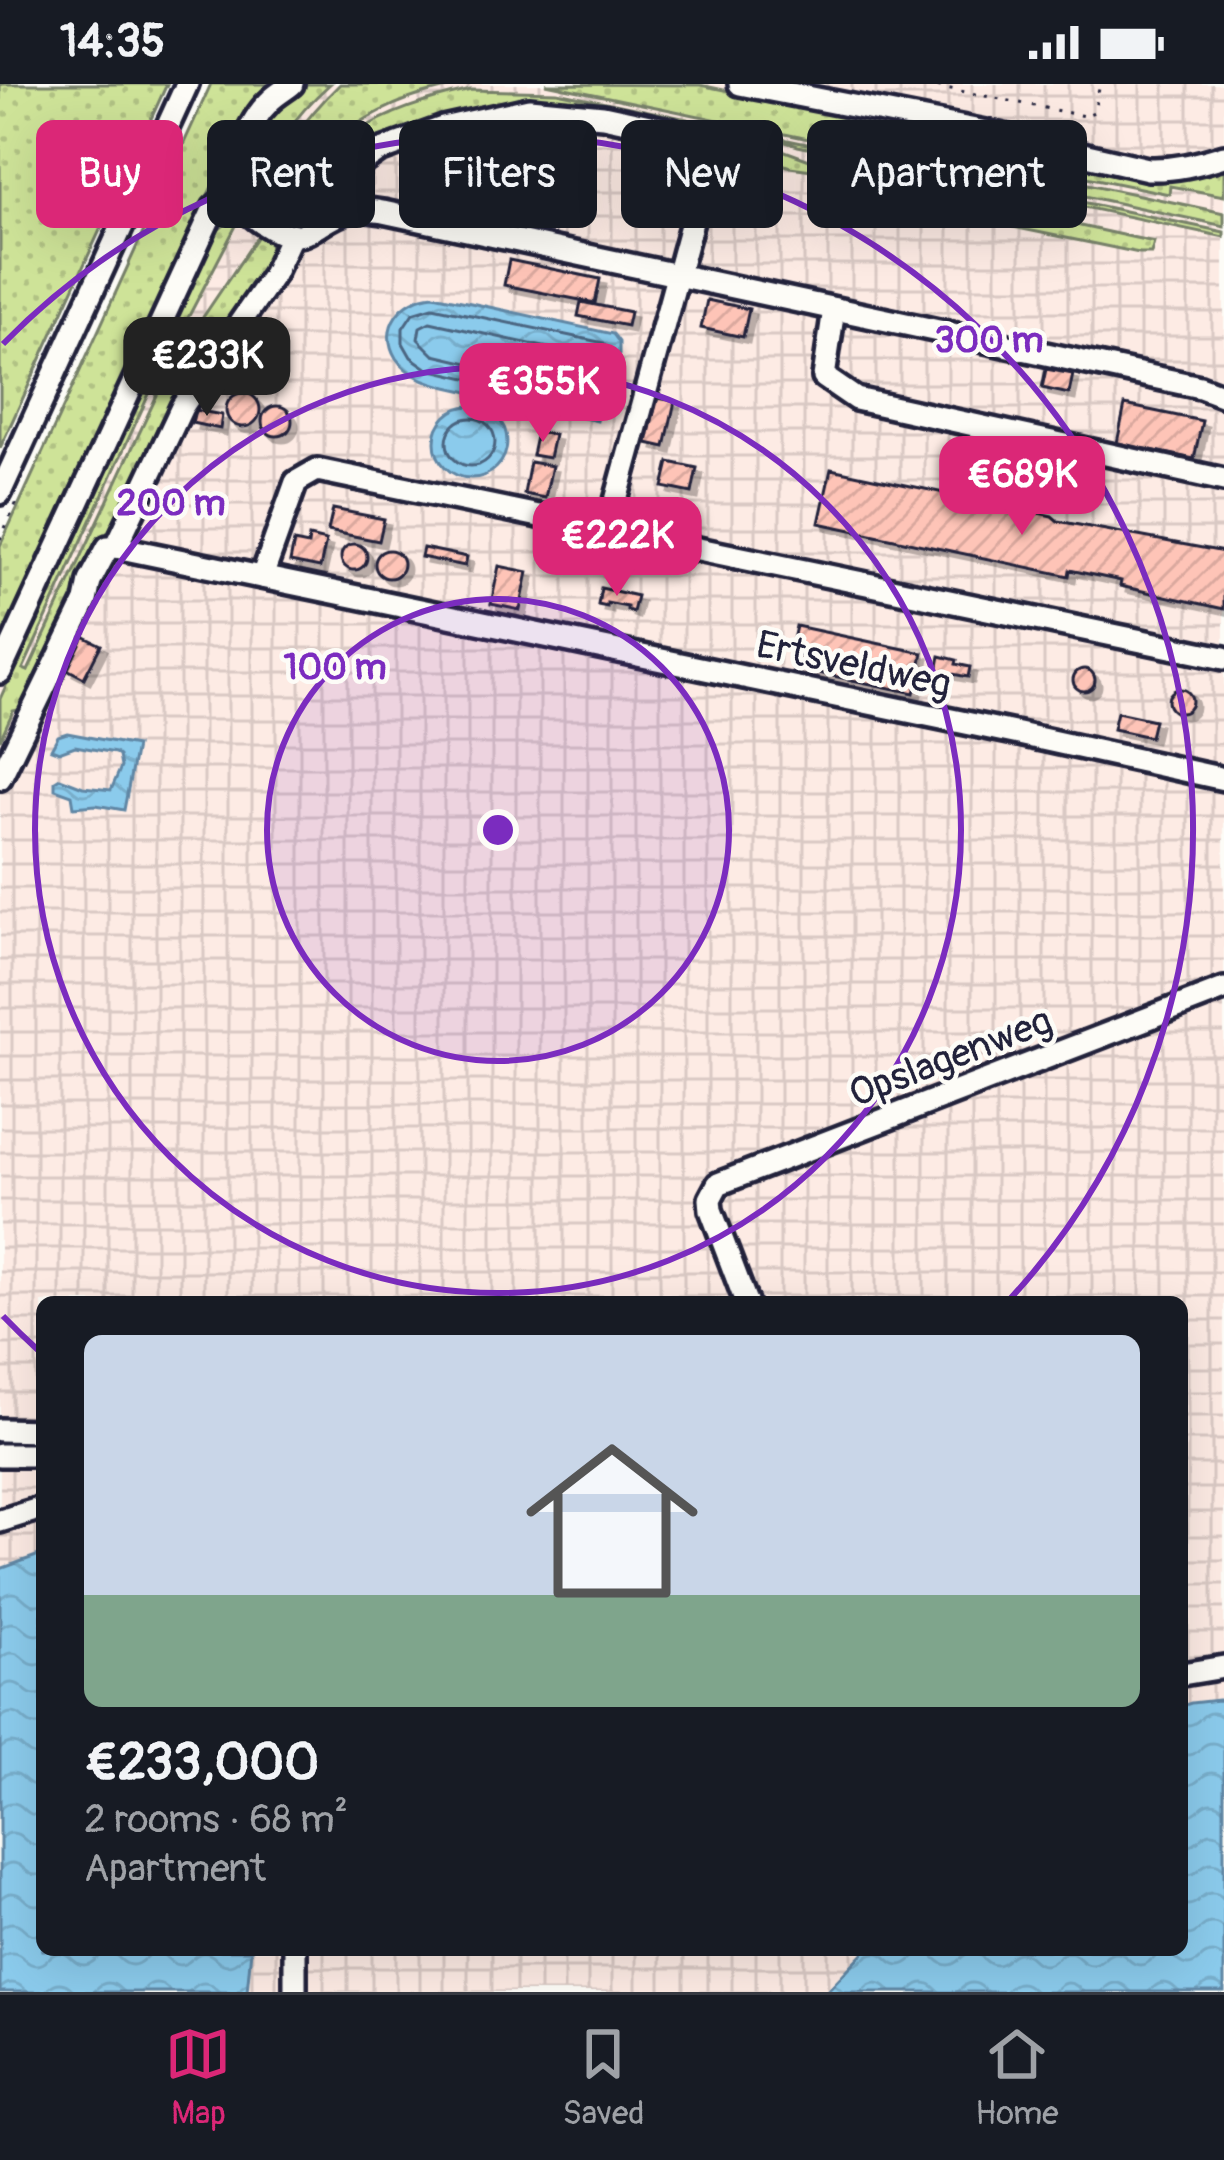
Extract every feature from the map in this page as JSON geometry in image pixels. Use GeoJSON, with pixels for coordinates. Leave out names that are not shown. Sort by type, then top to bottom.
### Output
{"type":"FeatureCollection","features":[{"type":"Feature","properties":{"kind":"street"},"geometry":{"type":"LineString","coordinates":[[0,493],[187,84]]}},
{"type":"Feature","properties":{"kind":"street"},"geometry":{"type":"LineString","coordinates":[[256,120],[268,102],[292,84]]}},
{"type":"Feature","properties":{"kind":"street"},"geometry":{"type":"LineString","coordinates":[[740,84],[1148,169],[1167,170],[1224,156]]}},
{"type":"Feature","properties":{"kind":"street"},"geometry":{"type":"LineString","coordinates":[[375,154],[443,128],[529,109],[603,116],[673,131],[698,155],[703,181],[608,530]]}},
{"type":"Feature","properties":{"kind":"street"},"geometry":{"type":"LineString","coordinates":[[375,211],[1200,387],[1224,396]]}},
{"type":"Feature","properties":{"kind":"street"},"geometry":{"type":"LineString","coordinates":[[0,672],[207,223]]}},
{"type":"Feature","properties":{"kind":"street"},"geometry":{"type":"LineString","coordinates":[[274,228],[292,235],[315,228]]}},
{"type":"Feature","properties":{"kind":"street"},"geometry":{"type":"LineString","coordinates":[[0,778],[86,601],[90,581],[108,547],[116,547],[182,407],[273,275],[292,235]]}},
{"type":"Feature","properties":{"kind":"street"},"geometry":{"type":"LineString","coordinates":[[834,309],[824,377],[856,399],[1224,480]]}},
{"type":"Feature","properties":{"kind":"street"},"geometry":{"type":"LineString","coordinates":[[262,577],[296,482],[317,470],[1224,658]]}},
{"type":"Feature","properties":{"kind":"street","name":"Ertsveldweg"},"geometry":{"type":"LineString","coordinates":[[116,547],[1224,779]]}},
{"type":"Feature","properties":{"kind":"street","name":"Opslagenweg"},"geometry":{"type":"LineString","coordinates":[[744,1296],[711,1210],[710,1199],[718,1184],[1224,989]]}},
{"type":"Feature","properties":{"kind":"street"},"geometry":{"type":"LineString","coordinates":[[0,1430],[36,1431]]}},
{"type":"Feature","properties":{"kind":"street"},"geometry":{"type":"LineString","coordinates":[[0,1455],[36,1455]]}},
{"type":"Feature","properties":{"kind":"street"},"geometry":{"type":"LineString","coordinates":[[0,1521],[36,1510]]}},
{"type":"Feature","properties":{"kind":"street"},"geometry":{"type":"LineString","coordinates":[[1188,1673],[1224,1667]]}},
{"type":"Feature","properties":{"kind":"street"},"geometry":{"type":"LineString","coordinates":[[295,1956],[295,1992]]}},
{"type":"Feature","properties":{"kind":"path"},"geometry":{"type":"LineString","coordinates":[[926,84],[1084,116],[1094,112],[1100,84]]}},
{"type":"Feature","properties":{"kind":"shaded area"},"geometry":{"type":"Polygon","coordinates":[[[258,84],[1224,84],[1224,1867],[1188,1862],[1188,1296],[36,1296],[36,1956],[1044,1956],[992,1992],[0,1992],[0,629],[207,192],[207,228],[375,228],[375,120],[241,120],[258,84]]]}},
{"type":"Feature","properties":{"kind":"green space"},"geometry":{"type":"Polygon","coordinates":[[[0,84],[167,84],[150,120],[36,120],[36,228],[101,228],[0,448],[0,84]]]}},
{"type":"Feature","properties":{"kind":"green space"},"geometry":{"type":"Polygon","coordinates":[[[211,84],[277,84],[253,103],[245,120],[207,120],[207,197],[0,656],[0,546],[145,228],[183,228],[183,145],[211,84]]]}},
{"type":"Feature","properties":{"kind":"green space"},"geometry":{"type":"Polygon","coordinates":[[[305,84],[330,84],[296,120],[266,120],[305,84]]]}},
{"type":"Feature","properties":{"kind":"green space"},"geometry":{"type":"Polygon","coordinates":[[[340,84],[470,84],[408,99],[364,120],[307,120],[340,84]]]}},
{"type":"Feature","properties":{"kind":"green space"},"geometry":{"type":"Polygon","coordinates":[[[546,84],[700,85],[868,120],[807,120],[807,139],[783,134],[783,120],[718,120],[546,84]]]}},
{"type":"Feature","properties":{"kind":"green space"},"geometry":{"type":"Polygon","coordinates":[[[471,90],[557,92],[692,120],[651,120],[542,102],[502,104],[432,120],[399,120],[399,135],[375,158],[375,122],[471,90]]]}},
{"type":"Feature","properties":{"kind":"green space"},"geometry":{"type":"Polygon","coordinates":[[[783,150],[807,159],[807,169],[783,164],[783,150]]]}},
{"type":"Feature","properties":{"kind":"green space"},"geometry":{"type":"Polygon","coordinates":[[[1224,165],[1224,196],[1170,186],[1169,194],[1087,177],[1087,166],[1147,178],[1182,178],[1224,165]]]}},
{"type":"Feature","properties":{"kind":"green space"},"geometry":{"type":"Polygon","coordinates":[[[1087,184],[1224,213],[1224,226],[1087,196],[1087,184]]]}},
{"type":"Feature","properties":{"kind":"green space"},"geometry":{"type":"Polygon","coordinates":[[[1087,203],[1224,232],[1224,237],[1087,208],[1087,203]]]}},
{"type":"Feature","properties":{"kind":"green space"},"geometry":{"type":"Polygon","coordinates":[[[1087,227],[1154,242],[1151,253],[1018,228],[1087,227]]]}},
{"type":"Feature","properties":{"kind":"green space"},"geometry":{"type":"Polygon","coordinates":[[[235,228],[155,381],[23,669],[28,671],[172,363],[260,233],[269,237],[267,265],[104,541],[22,709],[13,711],[0,740],[0,699],[198,261],[218,230],[235,228]]]}},
{"type":"Feature","properties":{"kind":"water"},"geometry":{"type":"Polygon","coordinates":[[[434,295],[613,334],[619,355],[609,370],[597,421],[447,387],[406,369],[391,346],[392,325],[412,301],[434,295]]]}},
{"type":"Feature","properties":{"kind":"water"},"geometry":{"type":"Polygon","coordinates":[[[471,406],[496,417],[507,442],[496,467],[471,478],[446,467],[435,442],[446,417],[471,406]]]}},
{"type":"Feature","properties":{"kind":"water"},"geometry":{"type":"Polygon","coordinates":[[[67,733],[136,746],[124,810],[74,807],[72,795],[55,789],[60,778],[111,790],[121,767],[115,753],[75,746],[59,752],[51,749],[58,736],[67,733]]]}},
{"type":"Feature","properties":{"kind":"water"},"geometry":{"type":"Polygon","coordinates":[[[36,1556],[36,1956],[250,1956],[247,1992],[0,1992],[0,1569],[36,1556]]]}},
{"type":"Feature","properties":{"kind":"water"},"geometry":{"type":"Polygon","coordinates":[[[1224,1701],[1224,1992],[826,1992],[860,1956],[1188,1956],[1191,1703],[1224,1701]]]}},
{"type":"Feature","properties":{"kind":"building"},"geometry":{"type":"Polygon","coordinates":[[[509,260],[600,279],[595,303],[504,285],[509,260]]]}},
{"type":"Feature","properties":{"kind":"building"},"geometry":{"type":"Polygon","coordinates":[[[707,300],[749,309],[743,337],[701,328],[707,300]]]}},
{"type":"Feature","properties":{"kind":"building"},"geometry":{"type":"Polygon","coordinates":[[[581,302],[630,312],[627,326],[578,316],[581,302]]]}},
{"type":"Feature","properties":{"kind":"building"},"geometry":{"type":"Polygon","coordinates":[[[1046,369],[1073,374],[1069,394],[1042,388],[1046,369]]]}},
{"type":"Feature","properties":{"kind":"building"},"geometry":{"type":"Polygon","coordinates":[[[243,393],[255,398],[260,410],[255,422],[243,427],[231,422],[226,410],[231,398],[243,393]]]}},
{"type":"Feature","properties":{"kind":"building"},"geometry":{"type":"Polygon","coordinates":[[[657,398],[675,401],[665,447],[647,443],[657,398]]]}},
{"type":"Feature","properties":{"kind":"building"},"geometry":{"type":"Polygon","coordinates":[[[1125,405],[1202,421],[1194,459],[1117,443],[1125,405]]]}},
{"type":"Feature","properties":{"kind":"building"},"geometry":{"type":"Polygon","coordinates":[[[277,406],[288,410],[292,421],[288,432],[277,436],[266,432],[262,421],[266,410],[277,406]]]}},
{"type":"Feature","properties":{"kind":"building"},"geometry":{"type":"Polygon","coordinates":[[[195,410],[222,415],[220,429],[192,423],[195,410]]]}},
{"type":"Feature","properties":{"kind":"building"},"geometry":{"type":"Polygon","coordinates":[[[537,432],[554,435],[549,458],[532,455],[537,432]]]}},
{"type":"Feature","properties":{"kind":"building"},"geometry":{"type":"Polygon","coordinates":[[[530,462],[552,466],[545,498],[524,494],[530,462]]]}},
{"type":"Feature","properties":{"kind":"building"},"geometry":{"type":"Polygon","coordinates":[[[669,462],[697,468],[692,493],[663,487],[669,462]]]}},
{"type":"Feature","properties":{"kind":"building"},"geometry":{"type":"Polygon","coordinates":[[[831,469],[1058,521],[1224,552],[1224,609],[1070,570],[1069,576],[819,523],[831,469]]]}},
{"type":"Feature","properties":{"kind":"building"},"geometry":{"type":"Polygon","coordinates":[[[333,509],[384,519],[379,541],[328,531],[333,509]]]}},
{"type":"Feature","properties":{"kind":"building"},"geometry":{"type":"Polygon","coordinates":[[[309,537],[326,541],[320,568],[290,562],[294,542],[308,545],[309,537]]]}},
{"type":"Feature","properties":{"kind":"building"},"geometry":{"type":"Polygon","coordinates":[[[354,544],[367,557],[354,570],[341,557],[354,544]]]}},
{"type":"Feature","properties":{"kind":"building"},"geometry":{"type":"Polygon","coordinates":[[[423,548],[467,557],[465,566],[421,557],[423,548]]]}},
{"type":"Feature","properties":{"kind":"building"},"geometry":{"type":"Polygon","coordinates":[[[389,550],[399,554],[403,564],[399,574],[389,578],[379,574],[375,564],[379,554],[389,550]]]}},
{"type":"Feature","properties":{"kind":"building"},"geometry":{"type":"Polygon","coordinates":[[[499,566],[528,572],[520,610],[491,604],[499,566]]]}},
{"type":"Feature","properties":{"kind":"building"},"geometry":{"type":"Polygon","coordinates":[[[601,588],[637,596],[633,612],[607,603],[607,607],[598,605],[601,588]]]}},
{"type":"Feature","properties":{"kind":"building"},"geometry":{"type":"Polygon","coordinates":[[[796,626],[923,653],[919,672],[925,673],[923,683],[917,682],[914,693],[800,669],[803,656],[790,653],[796,626]]]}},
{"type":"Feature","properties":{"kind":"building"},"geometry":{"type":"Polygon","coordinates":[[[83,636],[101,645],[84,678],[67,669],[83,636]]]}},
{"type":"Feature","properties":{"kind":"building"},"geometry":{"type":"Polygon","coordinates":[[[940,656],[970,667],[968,677],[937,671],[940,656]]]}},
{"type":"Feature","properties":{"kind":"building"},"geometry":{"type":"Polygon","coordinates":[[[1084,669],[1095,680],[1084,691],[1073,680],[1084,669]]]}},
{"type":"Feature","properties":{"kind":"building"},"geometry":{"type":"Polygon","coordinates":[[[1180,689],[1192,701],[1180,713],[1168,701],[1180,689]]]}},
{"type":"Feature","properties":{"kind":"building"},"geometry":{"type":"Polygon","coordinates":[[[1117,712],[1154,720],[1150,737],[1113,729],[1117,712]]]}}]}
